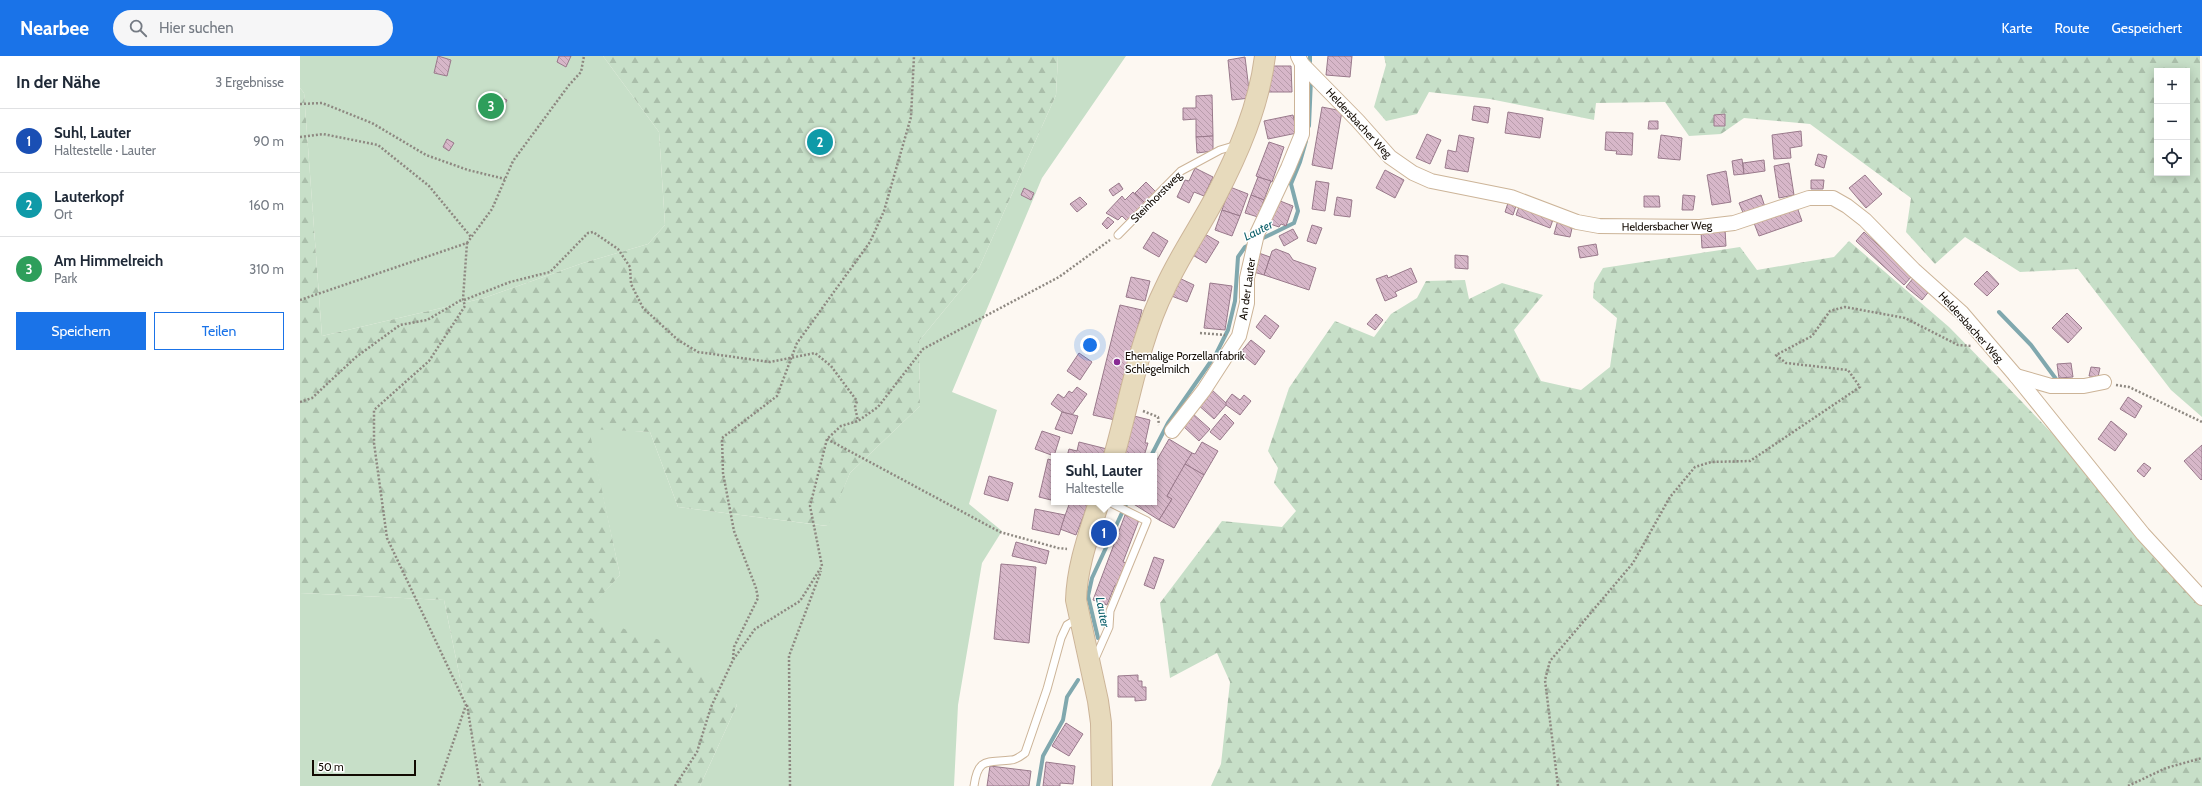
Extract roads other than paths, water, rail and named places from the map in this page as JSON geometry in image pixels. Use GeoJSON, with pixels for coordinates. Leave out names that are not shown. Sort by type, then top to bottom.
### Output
{"type":"FeatureCollection","features":[{"type":"Feature","properties":{"kind":"street"},"geometry":{"type":"LineString","coordinates":[[1115,453],[1149,324],[1162,295],[1216,197],[1241,143],[1258,98],[1265,56]]}},
{"type":"Feature","properties":{"kind":"street","name":"Heldersbacher Weg"},"geometry":{"type":"LineString","coordinates":[[1300,60],[1390,157],[1413,173],[1431,181],[1510,197],[1577,222],[1606,226],[1700,227],[1734,223],[1809,198],[1833,198],[1847,206],[1865,220],[1914,270],[1962,313],[2016,376],[2143,534],[2202,598]]}},
{"type":"Feature","properties":{"kind":"street","name":"An der Lauter"},"geometry":{"type":"LineString","coordinates":[[1172,431],[1204,390],[1239,336],[1247,303],[1247,278],[1256,234],[1288,168],[1302,134],[1300,60]]}},
{"type":"Feature","properties":{"kind":"street"},"geometry":{"type":"LineString","coordinates":[[2016,376],[2051,386],[2084,386],[2104,382]]}},
{"type":"Feature","properties":{"kind":"street"},"geometry":{"type":"LineString","coordinates":[[1102,786],[1101,723],[1079,618],[1076,600],[1076,586],[1084,550],[1107,505]]}},
{"type":"Feature","properties":{"kind":"lane","name":"Steinhorstweg"},"geometry":{"type":"LineString","coordinates":[[1118,235],[1181,171],[1220,150],[1241,143]]}},
{"type":"Feature","properties":{"kind":"lane"},"geometry":{"type":"LineString","coordinates":[[1090,668],[1109,627],[1110,611],[1147,521],[1112,505]]}},
{"type":"Feature","properties":{"kind":"lane"},"geometry":{"type":"LineString","coordinates":[[974,786],[976,771],[981,765],[996,760],[1012,760],[1025,753],[1047,688],[1061,638],[1067,625],[1079,618]]}},
{"type":"Feature","properties":{"kind":"waterway","name":"Lauter"},"geometry":{"type":"LineString","coordinates":[[1310,56],[1310,66]]}},
{"type":"Feature","properties":{"kind":"waterway","name":"Lauter"},"geometry":{"type":"LineString","coordinates":[[1309,126],[1311,79]]}},
{"type":"Feature","properties":{"kind":"waterway","name":"Lauter"},"geometry":{"type":"LineString","coordinates":[[1259,240],[1294,223],[1298,211],[1291,184],[1300,162],[1306,141]]}},
{"type":"Feature","properties":{"kind":"waterway","name":"Lauter"},"geometry":{"type":"LineString","coordinates":[[1153,453],[1168,423],[1216,354],[1228,330],[1235,301],[1238,257],[1245,247],[1251,244]]}},
{"type":"Feature","properties":{"kind":"waterway"},"geometry":{"type":"LineString","coordinates":[[1999,312],[2031,345],[2056,379]]}},
{"type":"Feature","properties":{"kind":"waterway","name":"Lauter"},"geometry":{"type":"LineString","coordinates":[[1098,638],[1088,596],[1092,578],[1126,505]]}},
{"type":"Feature","properties":{"kind":"waterway","name":"Lauter"},"geometry":{"type":"LineString","coordinates":[[1038,786],[1043,756],[1063,720],[1067,697],[1078,680]]}},
{"type":"Feature","properties":{"kind":"place","name":"Am Himmelreich"},"geometry":{"type":"Point","coordinates":[491,106]}},
{"type":"Feature","properties":{"kind":"place","name":"Lauterkopf"},"geometry":{"type":"Point","coordinates":[820,142]}},
{"type":"Feature","properties":{"kind":"place","name":"Ehemalige Porzellanfabrik Schlegelmilch"},"geometry":{"type":"Point","coordinates":[1117,362]}},
{"type":"Feature","properties":{"kind":"place","name":"Suhl, Lauter"},"geometry":{"type":"Point","coordinates":[1104,533]}}]}
